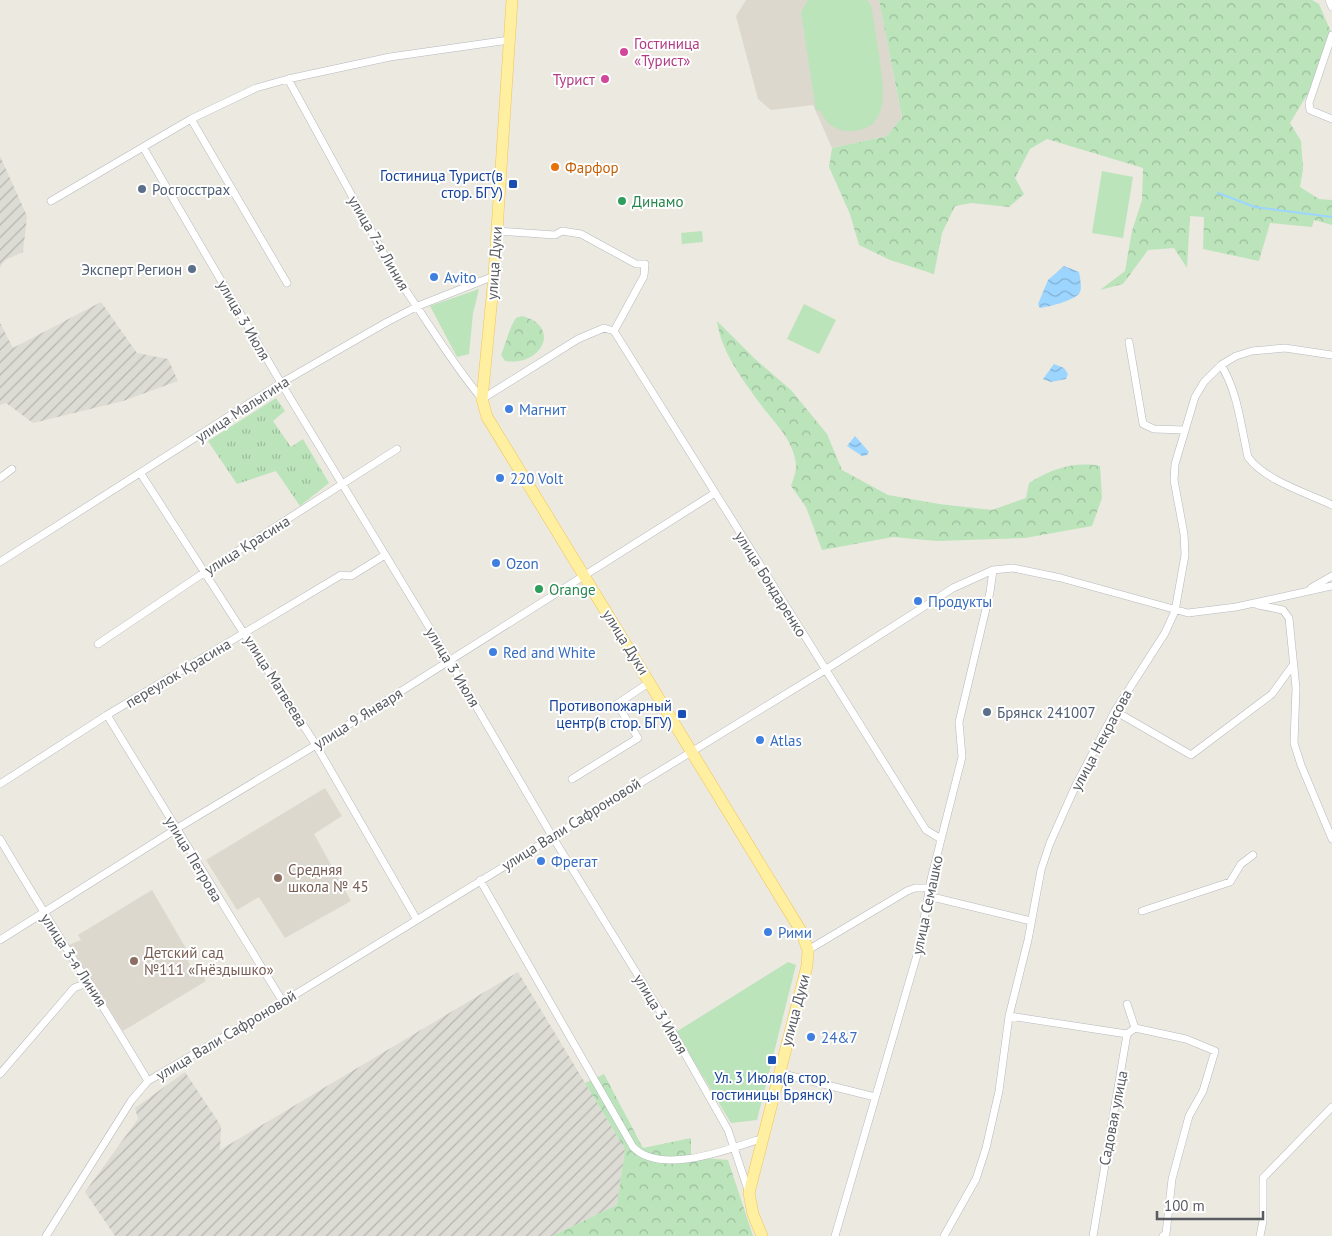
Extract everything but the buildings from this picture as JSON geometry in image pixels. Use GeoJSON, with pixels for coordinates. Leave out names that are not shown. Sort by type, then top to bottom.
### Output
{"type":"FeatureCollection","features":[{"type":"Feature","properties":{"kind":"main road","name":"улица Дуки"},"geometry":{"type":"LineString","coordinates":[[512,0],[494,276],[482,399],[487,417],[801,931],[808,950],[805,974],[749,1193],[753,1214],[762,1236]]}},
{"type":"Feature","properties":{"kind":"street"},"geometry":{"type":"LineString","coordinates":[[1329,0],[1332,7]]}},
{"type":"Feature","properties":{"kind":"street"},"geometry":{"type":"LineString","coordinates":[[1332,35],[1309,103],[1310,110],[1332,119]]}},
{"type":"Feature","properties":{"kind":"street"},"geometry":{"type":"LineString","coordinates":[[51,202],[191,119],[248,91],[288,79],[390,57],[509,40]]}},
{"type":"Feature","properties":{"kind":"street","name":"улица 7-я Линия"},"geometry":{"type":"LineString","coordinates":[[288,79],[397,278],[418,306],[448,356],[482,399]]}},
{"type":"Feature","properties":{"kind":"street"},"geometry":{"type":"LineString","coordinates":[[191,119],[287,282]]}},
{"type":"Feature","properties":{"kind":"street","name":"улица 3 Июля"},"geometry":{"type":"LineString","coordinates":[[142,147],[281,383],[450,660],[552,836],[671,1029],[728,1130],[749,1193]]}},
{"type":"Feature","properties":{"kind":"street"},"geometry":{"type":"LineString","coordinates":[[482,399],[578,339],[604,328],[614,331],[644,276],[646,264],[636,264],[581,234],[562,231],[555,235],[497,231]]}},
{"type":"Feature","properties":{"kind":"street","name":"улица Малыгина"},"geometry":{"type":"LineString","coordinates":[[0,562],[142,474],[281,383],[418,306],[494,276]]}},
{"type":"Feature","properties":{"kind":"street","name":"улица Бондаренко"},"geometry":{"type":"LineString","coordinates":[[614,331],[824,670],[926,830],[941,839]]}},
{"type":"Feature","properties":{"kind":"street"},"geometry":{"type":"LineString","coordinates":[[1129,342],[1143,424],[1154,429],[1185,430]]}},
{"type":"Feature","properties":{"kind":"street","name":"улица Некрасова"},"geometry":{"type":"LineString","coordinates":[[944,1236],[976,1179],[986,1148],[1000,1091],[1009,1016],[1041,870],[1050,843],[1076,785],[1115,711],[1165,634],[1175,611],[1185,556],[1184,534],[1174,480],[1175,464],[1198,390],[1220,366],[1236,356],[1252,351],[1274,348],[1332,354]]}},
{"type":"Feature","properties":{"kind":"street"},"geometry":{"type":"LineString","coordinates":[[1220,366],[1228,377],[1233,391],[1248,457],[1252,462],[1265,473],[1332,505]]}},
{"type":"Feature","properties":{"kind":"street","name":"улица Красина"},"geometry":{"type":"LineString","coordinates":[[98,644],[205,572],[398,449]]}},
{"type":"Feature","properties":{"kind":"street"},"geometry":{"type":"LineString","coordinates":[[0,478],[12,469]]}},
{"type":"Feature","properties":{"kind":"street","name":"улица Матвеева"},"geometry":{"type":"LineString","coordinates":[[142,474],[316,745],[417,920]]}},
{"type":"Feature","properties":{"kind":"street","name":"улица 9 Января"},"geometry":{"type":"LineString","coordinates":[[0,940],[316,745],[715,493]]}},
{"type":"Feature","properties":{"kind":"street","name":"переулок Красина"},"geometry":{"type":"LineString","coordinates":[[0,784],[107,715],[341,574],[351,576],[385,555]]}},
{"type":"Feature","properties":{"kind":"street","name":"улица Вали Сафроновой"},"geometry":{"type":"LineString","coordinates":[[46,1236],[131,1101],[148,1081],[283,1002],[417,920],[690,750],[824,670],[953,588],[993,570],[1008,567],[1043,574],[1188,613],[1254,604]]}},
{"type":"Feature","properties":{"kind":"street","name":"улица Семашко"},"geometry":{"type":"LineString","coordinates":[[835,1236],[919,948],[929,888],[962,757],[959,722],[990,592],[993,570]]}},
{"type":"Feature","properties":{"kind":"street"},"geometry":{"type":"LineString","coordinates":[[1306,591],[1332,576]]}},
{"type":"Feature","properties":{"kind":"street"},"geometry":{"type":"LineString","coordinates":[[1254,604],[1332,586]]}},
{"type":"Feature","properties":{"kind":"street"},"geometry":{"type":"LineString","coordinates":[[1254,604],[1280,609],[1287,614],[1296,688],[1294,743],[1301,766],[1332,839]]}},
{"type":"Feature","properties":{"kind":"street"},"geometry":{"type":"LineString","coordinates":[[1115,711],[1191,755],[1272,694],[1293,665]]}},
{"type":"Feature","properties":{"kind":"street"},"geometry":{"type":"LineString","coordinates":[[572,778],[638,738],[617,704],[650,682]]}},
{"type":"Feature","properties":{"kind":"street","name":"улица Петрова"},"geometry":{"type":"LineString","coordinates":[[107,715],[283,1002]]}},
{"type":"Feature","properties":{"kind":"street","name":"улица 3-я Линия"},"geometry":{"type":"LineString","coordinates":[[0,839],[43,913],[89,982],[148,1081]]}},
{"type":"Feature","properties":{"kind":"street"},"geometry":{"type":"LineString","coordinates":[[1142,910],[1230,882],[1241,864],[1253,855]]}},
{"type":"Feature","properties":{"kind":"street"},"geometry":{"type":"LineString","coordinates":[[480,880],[632,1147],[645,1155],[667,1160],[717,1153],[763,1138]]}},
{"type":"Feature","properties":{"kind":"street"},"geometry":{"type":"LineString","coordinates":[[808,950],[908,891],[915,888],[929,888]]}},
{"type":"Feature","properties":{"kind":"street"},"geometry":{"type":"LineString","coordinates":[[928,896],[1031,921]]}},
{"type":"Feature","properties":{"kind":"street"},"geometry":{"type":"LineString","coordinates":[[0,1074],[74,988],[89,982]]}},
{"type":"Feature","properties":{"kind":"street"},"geometry":{"type":"LineString","coordinates":[[1127,1004],[1135,1028]]}},
{"type":"Feature","properties":{"kind":"street"},"geometry":{"type":"LineString","coordinates":[[1009,1016],[1127,1034],[1135,1028]]}},
{"type":"Feature","properties":{"kind":"street"},"geometry":{"type":"LineString","coordinates":[[1135,1028],[1186,1040],[1216,1051],[1203,1090],[1189,1116],[1172,1179],[1169,1226],[1166,1234],[1163,1236]]}},
{"type":"Feature","properties":{"kind":"street","name":"Садовая улица"},"geometry":{"type":"LineString","coordinates":[[1093,1236],[1127,1034]]}},
{"type":"Feature","properties":{"kind":"street"},"geometry":{"type":"LineString","coordinates":[[779,1073],[875,1097]]}},
{"type":"Feature","properties":{"kind":"street"},"geometry":{"type":"LineString","coordinates":[[1260,1236],[1263,1221],[1263,1178],[1332,1107]]}},
{"type":"Feature","properties":{"kind":"shaded area"},"geometry":{"type":"Polygon","coordinates":[[[746,0],[879,0],[902,117],[887,136],[832,148],[813,105],[771,110],[758,99],[736,16],[746,0]]]}},
{"type":"Feature","properties":{"kind":"shaded area"},"geometry":{"type":"Polygon","coordinates":[[[0,156],[27,216],[23,252],[5,260],[0,267],[0,156]]]}},
{"type":"Feature","properties":{"kind":"shaded area"},"geometry":{"type":"Polygon","coordinates":[[[101,302],[137,353],[168,359],[178,381],[123,401],[33,423],[6,403],[0,405],[0,323],[13,348],[101,302]]]}},
{"type":"Feature","properties":{"kind":"shaded area","name":"Средняя школа № 45"},"geometry":{"type":"Polygon","coordinates":[[[325,788],[342,816],[314,834],[351,901],[285,938],[259,897],[237,910],[206,860],[325,788]]]}},
{"type":"Feature","properties":{"kind":"shaded area","name":"Детский сад №111 «Гнёздышко»"},"geometry":{"type":"Polygon","coordinates":[[[152,890],[191,957],[187,959],[191,967],[196,964],[206,981],[123,1031],[69,945],[81,940],[78,935],[152,890]]]}},
{"type":"Feature","properties":{"kind":"shaded area"},"geometry":{"type":"Polygon","coordinates":[[[518,972],[625,1149],[617,1205],[552,1236],[115,1236],[85,1192],[138,1119],[135,1108],[185,1072],[221,1126],[220,1150],[518,972]]]}},
{"type":"Feature","properties":{"kind":"green space"},"geometry":{"type":"Polygon","coordinates":[[[808,0],[867,0],[871,5],[883,91],[879,114],[874,123],[864,129],[840,130],[825,119],[820,110],[816,111],[801,12],[808,0]]]}},
{"type":"Feature","properties":{"kind":"green space"},"geometry":{"type":"Polygon","coordinates":[[[879,0],[1312,0],[1319,4],[1331,32],[1319,75],[1290,123],[1301,141],[1303,169],[1300,187],[1319,199],[1332,200],[1332,225],[1314,220],[1312,227],[1270,223],[1259,261],[1203,249],[1204,217],[1190,216],[1187,268],[1174,248],[1148,250],[1123,284],[1100,290],[1125,271],[1132,231],[1142,200],[1143,168],[1047,139],[1030,149],[1015,178],[1024,194],[1009,207],[971,203],[955,206],[942,233],[934,274],[890,260],[859,245],[850,214],[829,167],[832,148],[887,136],[902,117],[879,0]]]}},
{"type":"Feature","properties":{"kind":"green space"},"geometry":{"type":"Polygon","coordinates":[[[1102,171],[1133,177],[1123,238],[1092,233],[1102,171]]]}},
{"type":"Feature","properties":{"kind":"green space"},"geometry":{"type":"Polygon","coordinates":[[[702,231],[703,242],[682,244],[681,233],[702,231]]]}},
{"type":"Feature","properties":{"kind":"green space"},"geometry":{"type":"Polygon","coordinates":[[[479,289],[473,313],[469,354],[457,357],[430,306],[479,289]]]}},
{"type":"Feature","properties":{"kind":"green space"},"geometry":{"type":"Polygon","coordinates":[[[804,304],[836,320],[819,354],[787,339],[804,304]]]}},
{"type":"Feature","properties":{"kind":"green space"},"geometry":{"type":"Polygon","coordinates":[[[522,316],[534,321],[541,328],[544,336],[542,344],[537,352],[529,358],[518,361],[505,361],[501,355],[509,331],[516,318],[522,316]]]}},
{"type":"Feature","properties":{"kind":"green space"},"geometry":{"type":"Polygon","coordinates":[[[717,321],[755,359],[791,390],[827,434],[842,470],[888,495],[939,504],[992,510],[1026,498],[1029,483],[1054,470],[1072,465],[1100,466],[1102,498],[1092,526],[1025,538],[937,541],[893,537],[822,550],[806,507],[791,486],[796,466],[791,447],[783,432],[747,386],[728,355],[717,321]]]}},
{"type":"Feature","properties":{"kind":"green space"},"geometry":{"type":"Polygon","coordinates":[[[276,398],[285,411],[273,421],[291,447],[303,439],[329,483],[300,506],[276,471],[237,484],[208,441],[276,398]]]}},
{"type":"Feature","properties":{"kind":"green space"},"geometry":{"type":"Polygon","coordinates":[[[788,962],[796,965],[757,1120],[731,1123],[676,1032],[788,962]]]}},
{"type":"Feature","properties":{"kind":"green space"},"geometry":{"type":"Polygon","coordinates":[[[604,1074],[643,1148],[691,1138],[691,1157],[728,1160],[753,1236],[552,1236],[617,1205],[625,1149],[585,1083],[604,1074]]]}},
{"type":"Feature","properties":{"kind":"water"},"geometry":{"type":"Polygon","coordinates":[[[1064,266],[1079,272],[1080,292],[1074,298],[1040,308],[1038,304],[1048,280],[1064,266]]]}},
{"type":"Feature","properties":{"kind":"water"},"geometry":{"type":"Polygon","coordinates":[[[1054,364],[1064,368],[1068,374],[1066,379],[1051,382],[1043,379],[1054,364]]]}},
{"type":"Feature","properties":{"kind":"water"},"geometry":{"type":"Polygon","coordinates":[[[855,436],[869,452],[867,455],[862,456],[847,446],[855,436]]]}},
{"type":"Feature","properties":{"kind":"waterway"},"geometry":{"type":"LineString","coordinates":[[1218,193],[1255,207],[1332,217]]}},
{"type":"Feature","properties":{"kind":"place","name":"Гостиница «Турист»"},"geometry":{"type":"Point","coordinates":[624,52]}},
{"type":"Feature","properties":{"kind":"place","name":"Турист"},"geometry":{"type":"Point","coordinates":[605,79]}},
{"type":"Feature","properties":{"kind":"place","name":"Фарфор"},"geometry":{"type":"Point","coordinates":[555,167]}},
{"type":"Feature","properties":{"kind":"place","name":"Гостиница Турист(в стор. БГУ)"},"geometry":{"type":"Point","coordinates":[513,184]}},
{"type":"Feature","properties":{"kind":"place","name":"Росгосстрах"},"geometry":{"type":"Point","coordinates":[142,189]}},
{"type":"Feature","properties":{"kind":"place","name":"Динамо"},"geometry":{"type":"Point","coordinates":[622,201]}},
{"type":"Feature","properties":{"kind":"place","name":"Эксперт Регион"},"geometry":{"type":"Point","coordinates":[192,269]}},
{"type":"Feature","properties":{"kind":"place","name":"Avito"},"geometry":{"type":"Point","coordinates":[434,277]}},
{"type":"Feature","properties":{"kind":"place","name":"Магнит"},"geometry":{"type":"Point","coordinates":[509,409]}},
{"type":"Feature","properties":{"kind":"place","name":"220 Volt"},"geometry":{"type":"Point","coordinates":[500,478]}},
{"type":"Feature","properties":{"kind":"place","name":"Ozon"},"geometry":{"type":"Point","coordinates":[496,563]}},
{"type":"Feature","properties":{"kind":"place","name":"Orange"},"geometry":{"type":"Point","coordinates":[539,589]}},
{"type":"Feature","properties":{"kind":"place","name":"Продукты"},"geometry":{"type":"Point","coordinates":[918,601]}},
{"type":"Feature","properties":{"kind":"place","name":"Red and White"},"geometry":{"type":"Point","coordinates":[493,652]}},
{"type":"Feature","properties":{"kind":"place","name":"Брянск 241007"},"geometry":{"type":"Point","coordinates":[987,712]}},
{"type":"Feature","properties":{"kind":"place","name":"Противопожарный центр(в стор. БГУ)"},"geometry":{"type":"Point","coordinates":[682,714]}},
{"type":"Feature","properties":{"kind":"place","name":"Atlas"},"geometry":{"type":"Point","coordinates":[760,740]}},
{"type":"Feature","properties":{"kind":"place","name":"Фрегат"},"geometry":{"type":"Point","coordinates":[541,861]}},
{"type":"Feature","properties":{"kind":"place","name":"Средняя школа № 45"},"geometry":{"type":"Point","coordinates":[278,878]}},
{"type":"Feature","properties":{"kind":"place","name":"Рими"},"geometry":{"type":"Point","coordinates":[768,932]}},
{"type":"Feature","properties":{"kind":"place","name":"Детский сад №111 «Гнёздышко»"},"geometry":{"type":"Point","coordinates":[134,961]}},
{"type":"Feature","properties":{"kind":"place","name":"24&7"},"geometry":{"type":"Point","coordinates":[811,1037]}},
{"type":"Feature","properties":{"kind":"place","name":"Ул. 3 Июля(в стор. гостиницы Брянск)"},"geometry":{"type":"Point","coordinates":[772,1060]}}]}
